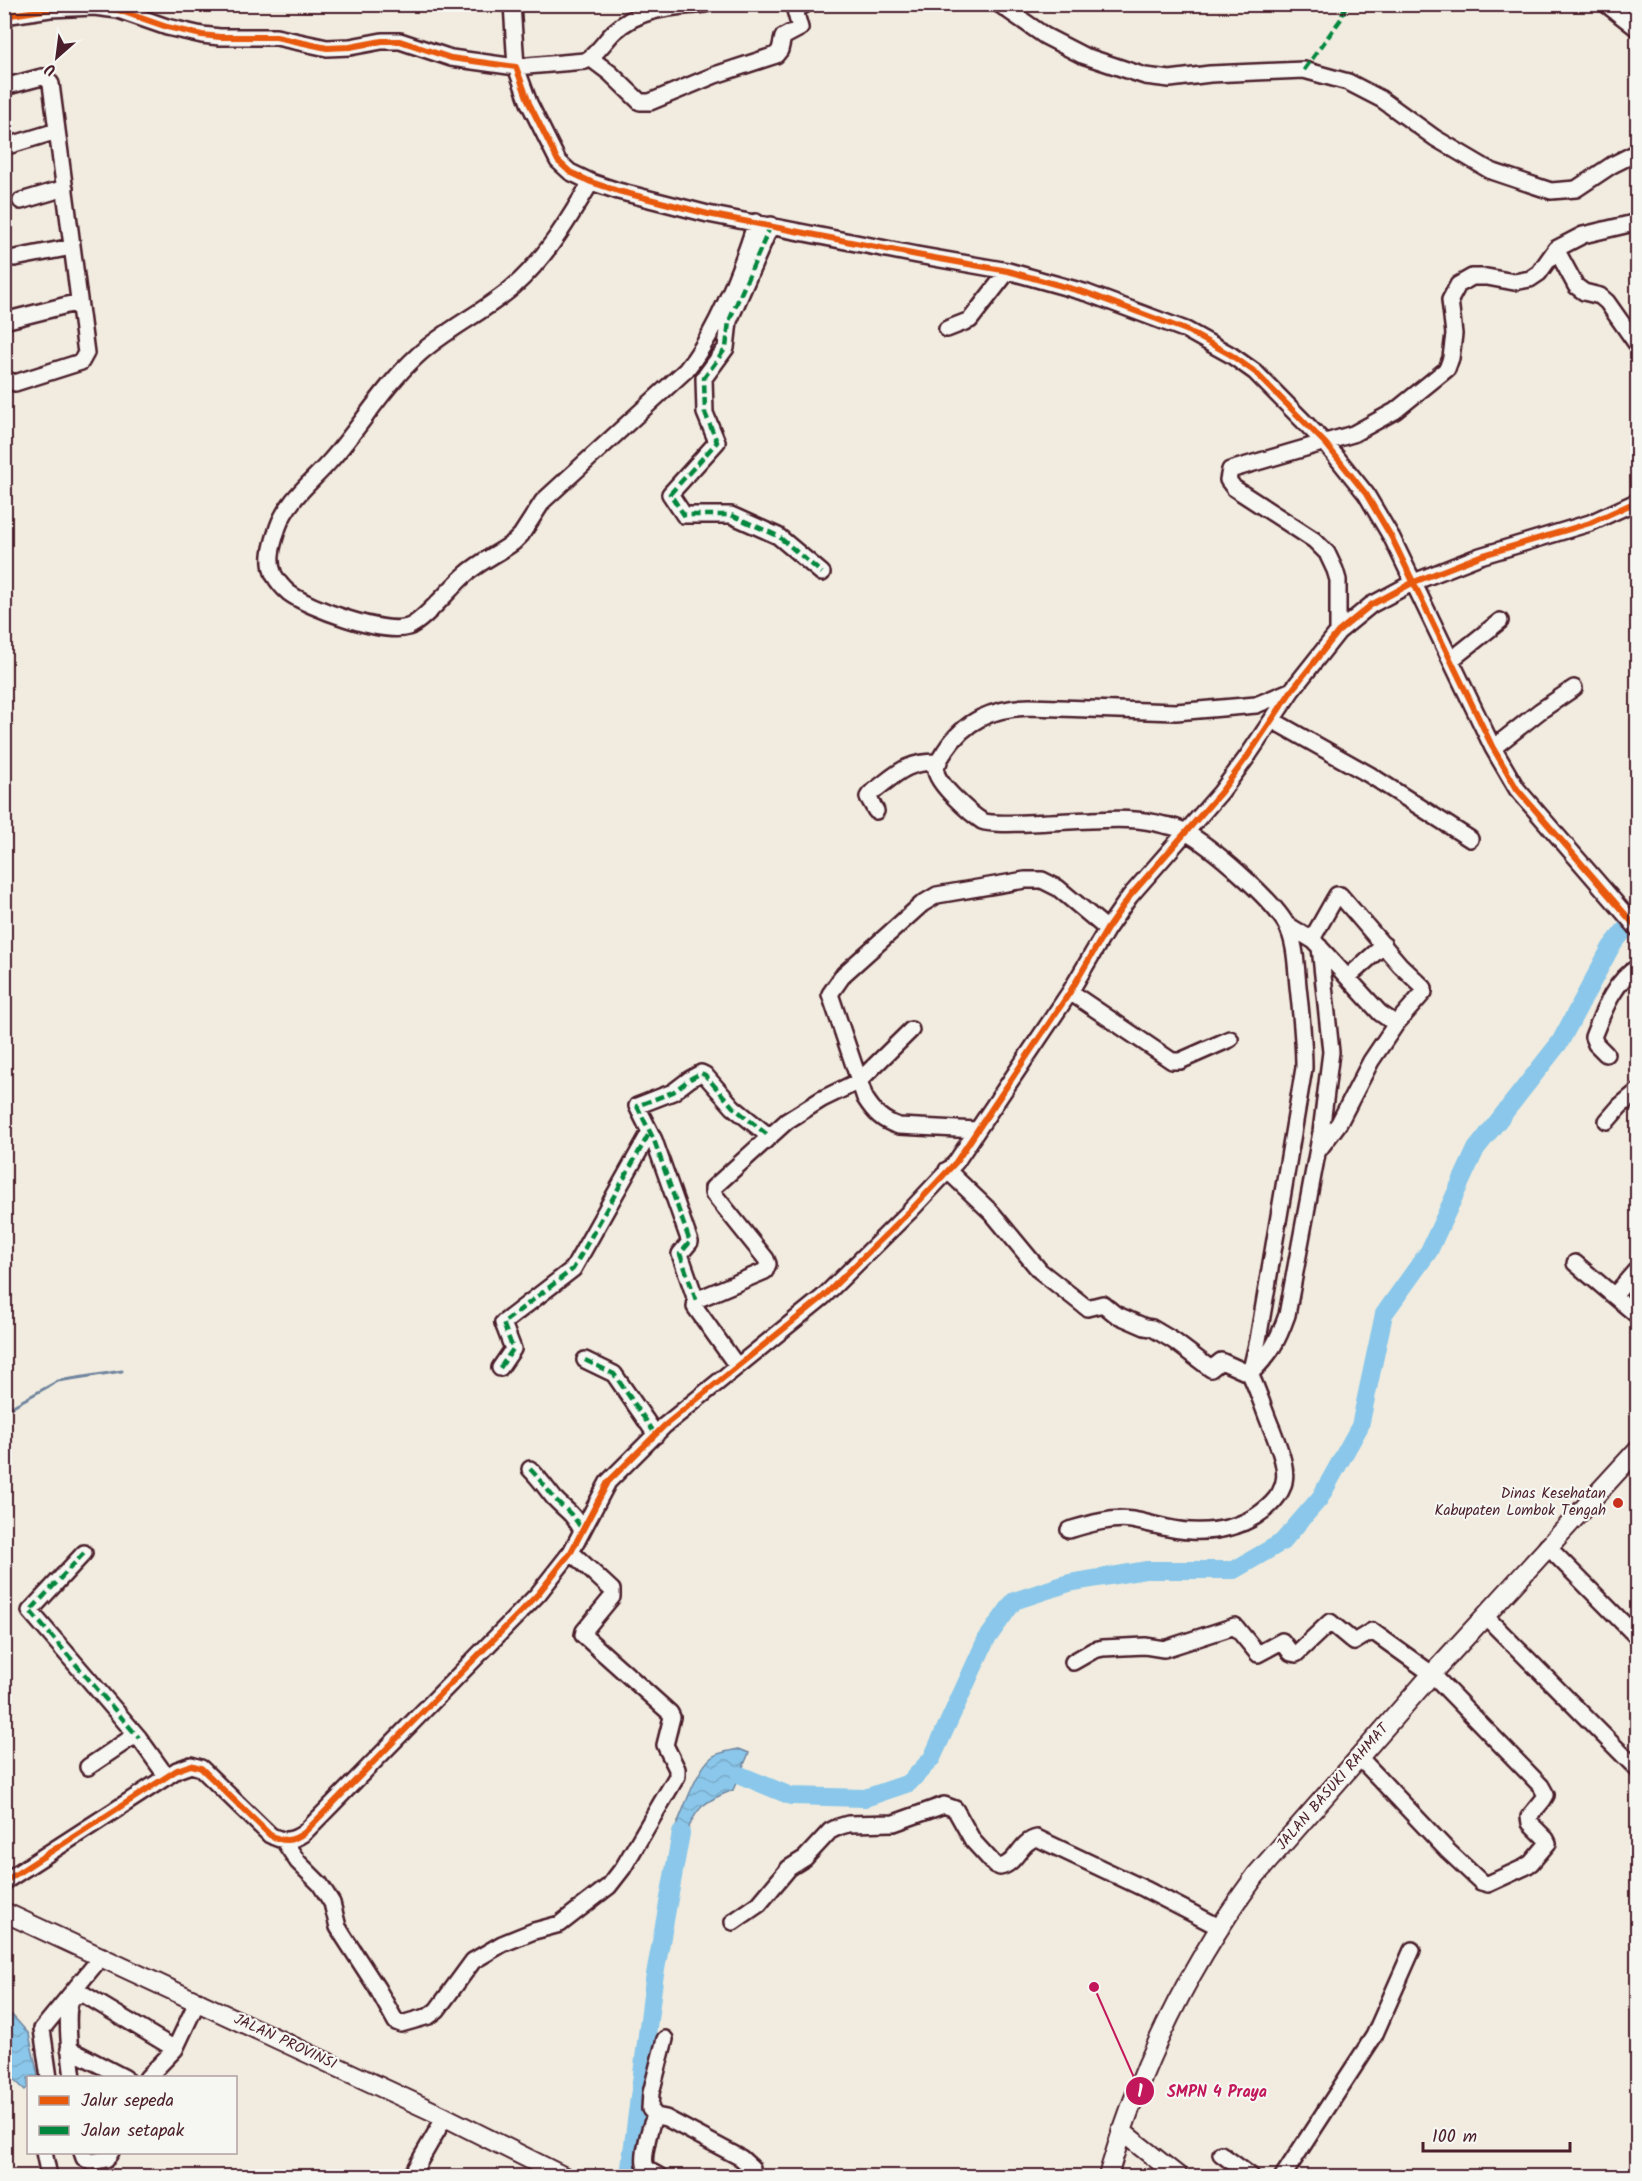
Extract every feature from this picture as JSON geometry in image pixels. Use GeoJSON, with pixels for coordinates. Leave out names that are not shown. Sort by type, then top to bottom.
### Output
{"type":"FeatureCollection","features":[{"type":"Feature","properties":{"kind":"main road","name":"JALAN BASUKI RAHMAT"},"geometry":{"type":"LineString","coordinates":[[1108,2176],[1121,2131],[1146,2067],[1170,2015],[1219,1927],[1256,1875],[1432,1674],[1638,1449]]}},
{"type":"Feature","properties":{"kind":"main road","name":"JALAN PROVINSI"},"geometry":{"type":"LineString","coordinates":[[4,1912],[198,2000],[445,2117],[563,2176]]}},
{"type":"Feature","properties":{"kind":"main road"},"geometry":{"type":"LineString","coordinates":[[1121,2131],[1178,2176]]}},
{"type":"Feature","properties":{"kind":"street"},"geometry":{"type":"LineString","coordinates":[[512,4],[516,67],[529,103],[558,161],[570,172],[618,191],[708,214],[1008,271],[1087,293],[1164,321],[1207,341],[1254,372],[1326,444],[1377,510],[1414,582],[1492,748],[1517,789],[1638,930]]}},
{"type":"Feature","properties":{"kind":"street"},"geometry":{"type":"LineString","coordinates":[[4,16],[50,9],[94,6],[118,10],[167,27],[202,35],[276,37],[327,48],[400,41],[451,58],[516,67],[578,63],[590,58],[616,30],[639,15],[660,9],[705,4]]}},
{"type":"Feature","properties":{"kind":"street"},"geometry":{"type":"LineString","coordinates":[[590,58],[610,73],[639,101],[650,102],[715,75],[776,55],[784,36],[800,28],[795,10],[806,4]]}},
{"type":"Feature","properties":{"kind":"street"},"geometry":{"type":"LineString","coordinates":[[999,4],[1045,36],[1083,55],[1145,76],[1170,79],[1210,74],[1304,70],[1358,85],[1435,138],[1491,171],[1551,191],[1576,189],[1612,165],[1638,152]]}},
{"type":"Feature","properties":{"kind":"street"},"geometry":{"type":"LineString","coordinates":[[1606,4],[1638,29]]}},
{"type":"Feature","properties":{"kind":"street"},"geometry":{"type":"LineString","coordinates":[[4,87],[23,80],[46,77],[51,84],[86,349],[83,361],[15,382],[4,379]]}},
{"type":"Feature","properties":{"kind":"street"},"geometry":{"type":"LineString","coordinates":[[4,147],[57,131]]}},
{"type":"Feature","properties":{"kind":"street"},"geometry":{"type":"LineString","coordinates":[[591,182],[563,228],[530,270],[495,301],[418,355],[397,375],[332,459],[294,498],[280,521],[271,554],[274,574],[289,593],[312,606],[364,624],[387,628],[409,627],[426,614],[464,576],[514,542],[543,501],[686,370],[699,352],[763,224]]}},
{"type":"Feature","properties":{"kind":"street"},"geometry":{"type":"LineString","coordinates":[[21,201],[65,188]]}},
{"type":"Feature","properties":{"kind":"street"},"geometry":{"type":"LineString","coordinates":[[1338,632],[1338,580],[1327,553],[1314,540],[1234,488],[1227,478],[1228,472],[1233,468],[1326,444],[1375,424],[1395,411],[1447,369],[1454,334],[1450,300],[1462,282],[1472,277],[1514,282],[1530,279],[1539,273],[1556,249],[1583,235],[1638,222]]}},
{"type":"Feature","properties":{"kind":"street"},"geometry":{"type":"LineString","coordinates":[[763,224],[729,321],[726,348],[704,378],[705,413],[717,442],[670,494],[684,514],[731,515],[778,536],[822,573]]}},
{"type":"Feature","properties":{"kind":"street"},"geometry":{"type":"LineString","coordinates":[[15,258],[72,247]]}},
{"type":"Feature","properties":{"kind":"street"},"geometry":{"type":"LineString","coordinates":[[1556,249],[1576,286],[1584,292],[1600,296],[1607,302],[1638,346]]}},
{"type":"Feature","properties":{"kind":"street"},"geometry":{"type":"LineString","coordinates":[[947,329],[970,320],[1008,271]]}},
{"type":"Feature","properties":{"kind":"street"},"geometry":{"type":"LineString","coordinates":[[4,321],[79,302]]}},
{"type":"Feature","properties":{"kind":"street"},"geometry":{"type":"LineString","coordinates":[[4,1882],[184,1767],[197,1766],[270,1835],[284,1841],[294,1840],[304,1833],[538,1594],[571,1552],[608,1482],[656,1435],[823,1297],[956,1162],[1070,992],[1107,929],[1130,896],[1221,792],[1290,692],[1338,632],[1371,605],[1414,582],[1479,556],[1590,524],[1638,501]]}},
{"type":"Feature","properties":{"kind":"street"},"geometry":{"type":"LineString","coordinates":[[1451,660],[1500,621]]}},
{"type":"Feature","properties":{"kind":"street"},"geometry":{"type":"LineString","coordinates":[[1492,748],[1546,706],[1574,688]]}},
{"type":"Feature","properties":{"kind":"street"},"geometry":{"type":"LineString","coordinates":[[1290,692],[1253,706],[1176,712],[1089,708],[1011,709],[970,723],[950,744],[939,762],[937,775],[968,810],[988,823],[1095,819],[1142,821],[1185,832],[1248,882],[1286,924],[1316,943],[1380,1013],[1396,1024]]}},
{"type":"Feature","properties":{"kind":"street"},"geometry":{"type":"LineString","coordinates":[[1272,720],[1380,780],[1470,838]]}},
{"type":"Feature","properties":{"kind":"street"},"geometry":{"type":"LineString","coordinates":[[876,811],[868,797],[870,794],[907,766],[920,762],[939,762]]}},
{"type":"Feature","properties":{"kind":"street"},"geometry":{"type":"LineString","coordinates":[[977,1131],[898,1126],[874,1113],[865,1098],[830,994],[843,974],[922,904],[937,895],[1025,880],[1042,880],[1058,888],[1107,929]]}},
{"type":"Feature","properties":{"kind":"street"},"geometry":{"type":"LineString","coordinates":[[1250,1374],[1269,1355],[1279,1338],[1287,1315],[1317,1152],[1331,1047],[1316,943],[1334,900],[1339,895],[1350,904],[1424,990],[1420,998],[1396,1024],[1371,1061],[1340,1123],[1317,1152]]}},
{"type":"Feature","properties":{"kind":"street"},"geometry":{"type":"LineString","coordinates":[[1070,1530],[1096,1522],[1129,1520],[1188,1531],[1211,1530],[1248,1521],[1274,1504],[1284,1483],[1284,1458],[1250,1374],[1258,1341],[1304,1068],[1302,1022],[1294,955],[1286,924]]}},
{"type":"Feature","properties":{"kind":"street"},"geometry":{"type":"LineString","coordinates":[[1348,977],[1384,945]]}},
{"type":"Feature","properties":{"kind":"street"},"geometry":{"type":"LineString","coordinates":[[1606,1054],[1596,1044],[1593,1036],[1619,984],[1625,976],[1638,967]]}},
{"type":"Feature","properties":{"kind":"street"},"geometry":{"type":"LineString","coordinates":[[1070,992],[1172,1061],[1180,1060],[1230,1039]]}},
{"type":"Feature","properties":{"kind":"street"},"geometry":{"type":"LineString","coordinates":[[696,1300],[768,1268],[766,1259],[712,1190],[787,1121],[859,1081],[911,1030]]}},
{"type":"Feature","properties":{"kind":"street"},"geometry":{"type":"LineString","coordinates":[[737,1366],[695,1307],[696,1300],[680,1254],[690,1242],[650,1132],[636,1106],[673,1092],[701,1073],[719,1089],[733,1107],[770,1137]]}},
{"type":"Feature","properties":{"kind":"street"},"geometry":{"type":"LineString","coordinates":[[1607,1121],[1638,1091]]}},
{"type":"Feature","properties":{"kind":"street"},"geometry":{"type":"LineString","coordinates":[[500,1368],[513,1349],[503,1323],[573,1269],[650,1132]]}},
{"type":"Feature","properties":{"kind":"street"},"geometry":{"type":"LineString","coordinates":[[947,1170],[992,1213],[1040,1270],[1074,1299],[1088,1308],[1102,1304],[1115,1314],[1145,1328],[1152,1328],[1174,1341],[1211,1369],[1221,1361],[1250,1374]]}},
{"type":"Feature","properties":{"kind":"street"},"geometry":{"type":"LineString","coordinates":[[1575,1263],[1638,1316]]}},
{"type":"Feature","properties":{"kind":"street"},"geometry":{"type":"LineString","coordinates":[[1614,1296],[1638,1268]]}},
{"type":"Feature","properties":{"kind":"street"},"geometry":{"type":"LineString","coordinates":[[585,1360],[614,1374],[656,1435]]}},
{"type":"Feature","properties":{"kind":"street"},"geometry":{"type":"LineString","coordinates":[[530,1468],[555,1498],[574,1515],[582,1530]]}},
{"type":"Feature","properties":{"kind":"street"},"geometry":{"type":"LineString","coordinates":[[1547,1546],[1638,1638]]}},
{"type":"Feature","properties":{"kind":"street"},"geometry":{"type":"LineString","coordinates":[[284,1841],[298,1862],[320,1884],[332,1903],[338,1927],[396,2022],[401,2024],[429,2016],[438,2010],[473,1961],[502,1944],[534,1931],[560,1924],[609,1886],[623,1869],[677,1776],[677,1769],[665,1745],[665,1737],[672,1717],[583,1635],[613,1593],[571,1552]]}},
{"type":"Feature","properties":{"kind":"street"},"geometry":{"type":"LineString","coordinates":[[84,1553],[30,1611],[139,1738],[167,1777]]}},
{"type":"Feature","properties":{"kind":"street"},"geometry":{"type":"LineString","coordinates":[[1485,1616],[1638,1770]]}},
{"type":"Feature","properties":{"kind":"street"},"geometry":{"type":"LineString","coordinates":[[1073,1662],[1094,1650],[1145,1646],[1164,1649],[1235,1626],[1256,1653],[1260,1654],[1283,1641],[1294,1654],[1330,1622],[1354,1642],[1371,1631],[1374,1632],[1432,1674],[1544,1790],[1546,1795],[1544,1800],[1529,1817],[1535,1830],[1548,1841],[1545,1848],[1526,1867],[1488,1884],[1481,1882],[1448,1851],[1359,1757]]}},
{"type":"Feature","properties":{"kind":"street"},"geometry":{"type":"LineString","coordinates":[[88,1767],[131,1738],[139,1738]]}},
{"type":"Feature","properties":{"kind":"street"},"geometry":{"type":"LineString","coordinates":[[733,1922],[759,1904],[789,1868],[805,1858],[830,1831],[848,1824],[894,1823],[944,1805],[955,1809],[973,1841],[999,1867],[1009,1863],[1026,1842],[1037,1838],[1219,1927]]}},
{"type":"Feature","properties":{"kind":"street"},"geometry":{"type":"LineString","coordinates":[[1283,2176],[1377,2031],[1412,1950]]}},
{"type":"Feature","properties":{"kind":"street"},"geometry":{"type":"LineString","coordinates":[[49,2076],[42,2029],[102,1956]]}},
{"type":"Feature","properties":{"kind":"street"},"geometry":{"type":"LineString","coordinates":[[73,2076],[69,2049],[68,2006],[78,1995],[85,1995],[175,2049]]}},
{"type":"Feature","properties":{"kind":"street"},"geometry":{"type":"LineString","coordinates":[[149,2076],[175,2049],[198,2000]]}},
{"type":"Feature","properties":{"kind":"street"},"geometry":{"type":"LineString","coordinates":[[664,2039],[649,2104],[650,2109],[656,2116],[666,2118],[741,2158],[752,2168],[751,2176]]}},
{"type":"Feature","properties":{"kind":"street"},"geometry":{"type":"LineString","coordinates":[[69,2049],[121,2076]]}},
{"type":"Feature","properties":{"kind":"street"},"geometry":{"type":"LineString","coordinates":[[656,2116],[651,2123],[645,2160],[648,2170],[659,2176]]}},
{"type":"Feature","properties":{"kind":"street"},"geometry":{"type":"LineString","coordinates":[[411,2176],[445,2117]]}},
{"type":"Feature","properties":{"kind":"street"},"geometry":{"type":"LineString","coordinates":[[44,2154],[49,2176]]}},
{"type":"Feature","properties":{"kind":"street"},"geometry":{"type":"LineString","coordinates":[[83,2154],[84,2158],[91,2162],[106,2159],[110,2154]]}},
{"type":"Feature","properties":{"kind":"street"},"geometry":{"type":"LineString","coordinates":[[1221,2154],[1251,2176]]}},
{"type":"Feature","properties":{"kind":"water"},"geometry":{"type":"Polygon","coordinates":[[[739,1749],[749,1753],[733,1790],[702,1806],[693,1818],[686,1836],[675,1829],[686,1801],[706,1763],[718,1754],[739,1749]]]}},
{"type":"Feature","properties":{"kind":"water"},"geometry":{"type":"Polygon","coordinates":[[[12,2015],[29,2034],[38,2076],[27,2076],[25,2090],[5,2071],[5,2018],[12,2015]]]}},
{"type":"Feature","properties":{"kind":"waterway"},"geometry":{"type":"LineString","coordinates":[[740,1775],[791,1796],[865,1798],[909,1783],[932,1758],[986,1640],[1014,1601],[1069,1583],[1146,1570],[1234,1570],[1282,1542],[1320,1498],[1360,1426],[1384,1314],[1429,1251],[1476,1149],[1560,1042],[1611,947],[1638,913]]}},
{"type":"Feature","properties":{"kind":"waterway"},"geometry":{"type":"LineString","coordinates":[[4,1411],[58,1381],[122,1371]]}},
{"type":"Feature","properties":{"kind":"waterway"},"geometry":{"type":"LineString","coordinates":[[629,2176],[654,1980],[681,1833]]}},
{"type":"Feature","properties":{"kind":"marked path"},"geometry":{"type":"LineString","coordinates":[[1304,70],[1341,19],[1346,4]]}},
{"type":"Feature","properties":{"kind":"marked path"},"geometry":{"type":"LineString","coordinates":[[771,225],[729,321],[726,348],[704,378],[705,413],[717,442],[670,494],[684,515],[731,515],[778,536],[822,573]]}},
{"type":"Feature","properties":{"kind":"marked path"},"geometry":{"type":"LineString","coordinates":[[696,1300],[680,1254],[690,1242],[654,1140],[637,1106],[673,1092],[701,1073],[733,1107],[770,1137]]}},
{"type":"Feature","properties":{"kind":"marked path"},"geometry":{"type":"LineString","coordinates":[[500,1368],[513,1349],[503,1323],[573,1269],[650,1132]]}},
{"type":"Feature","properties":{"kind":"marked path"},"geometry":{"type":"LineString","coordinates":[[585,1360],[614,1374],[656,1435]]}},
{"type":"Feature","properties":{"kind":"marked path"},"geometry":{"type":"LineString","coordinates":[[530,1469],[554,1498],[572,1515],[582,1530]]}},
{"type":"Feature","properties":{"kind":"marked path"},"geometry":{"type":"LineString","coordinates":[[84,1553],[30,1611],[139,1738]]}},
{"type":"Feature","properties":{"kind":"cycle path"},"geometry":{"type":"LineString","coordinates":[[4,16],[50,9],[94,7],[118,10],[167,27],[202,35],[276,37],[327,48],[400,41],[451,58],[516,67],[529,103],[558,161],[570,172],[591,182],[708,214],[1008,271],[1087,293],[1186,330],[1231,355],[1255,372],[1326,444],[1366,494],[1392,538],[1493,748],[1517,789],[1638,929]]}},
{"type":"Feature","properties":{"kind":"cycle path"},"geometry":{"type":"LineString","coordinates":[[4,1882],[177,1770],[191,1765],[201,1768],[270,1835],[287,1840],[304,1833],[538,1594],[571,1552],[608,1482],[664,1426],[823,1297],[956,1162],[1070,992],[1107,929],[1130,896],[1221,792],[1292,690],[1338,632],[1371,605],[1414,582],[1480,556],[1590,523],[1638,501]]}},
{"type":"Feature","properties":{"kind":"place","name":"Dinas Kesehatan Kabupaten Lombok Tengah"},"geometry":{"type":"Point","coordinates":[1618,1503]}},
{"type":"Feature","properties":{"kind":"place","name":"SMPN 4 Praya"},"geometry":{"type":"Point","coordinates":[1094,1987]}}]}
